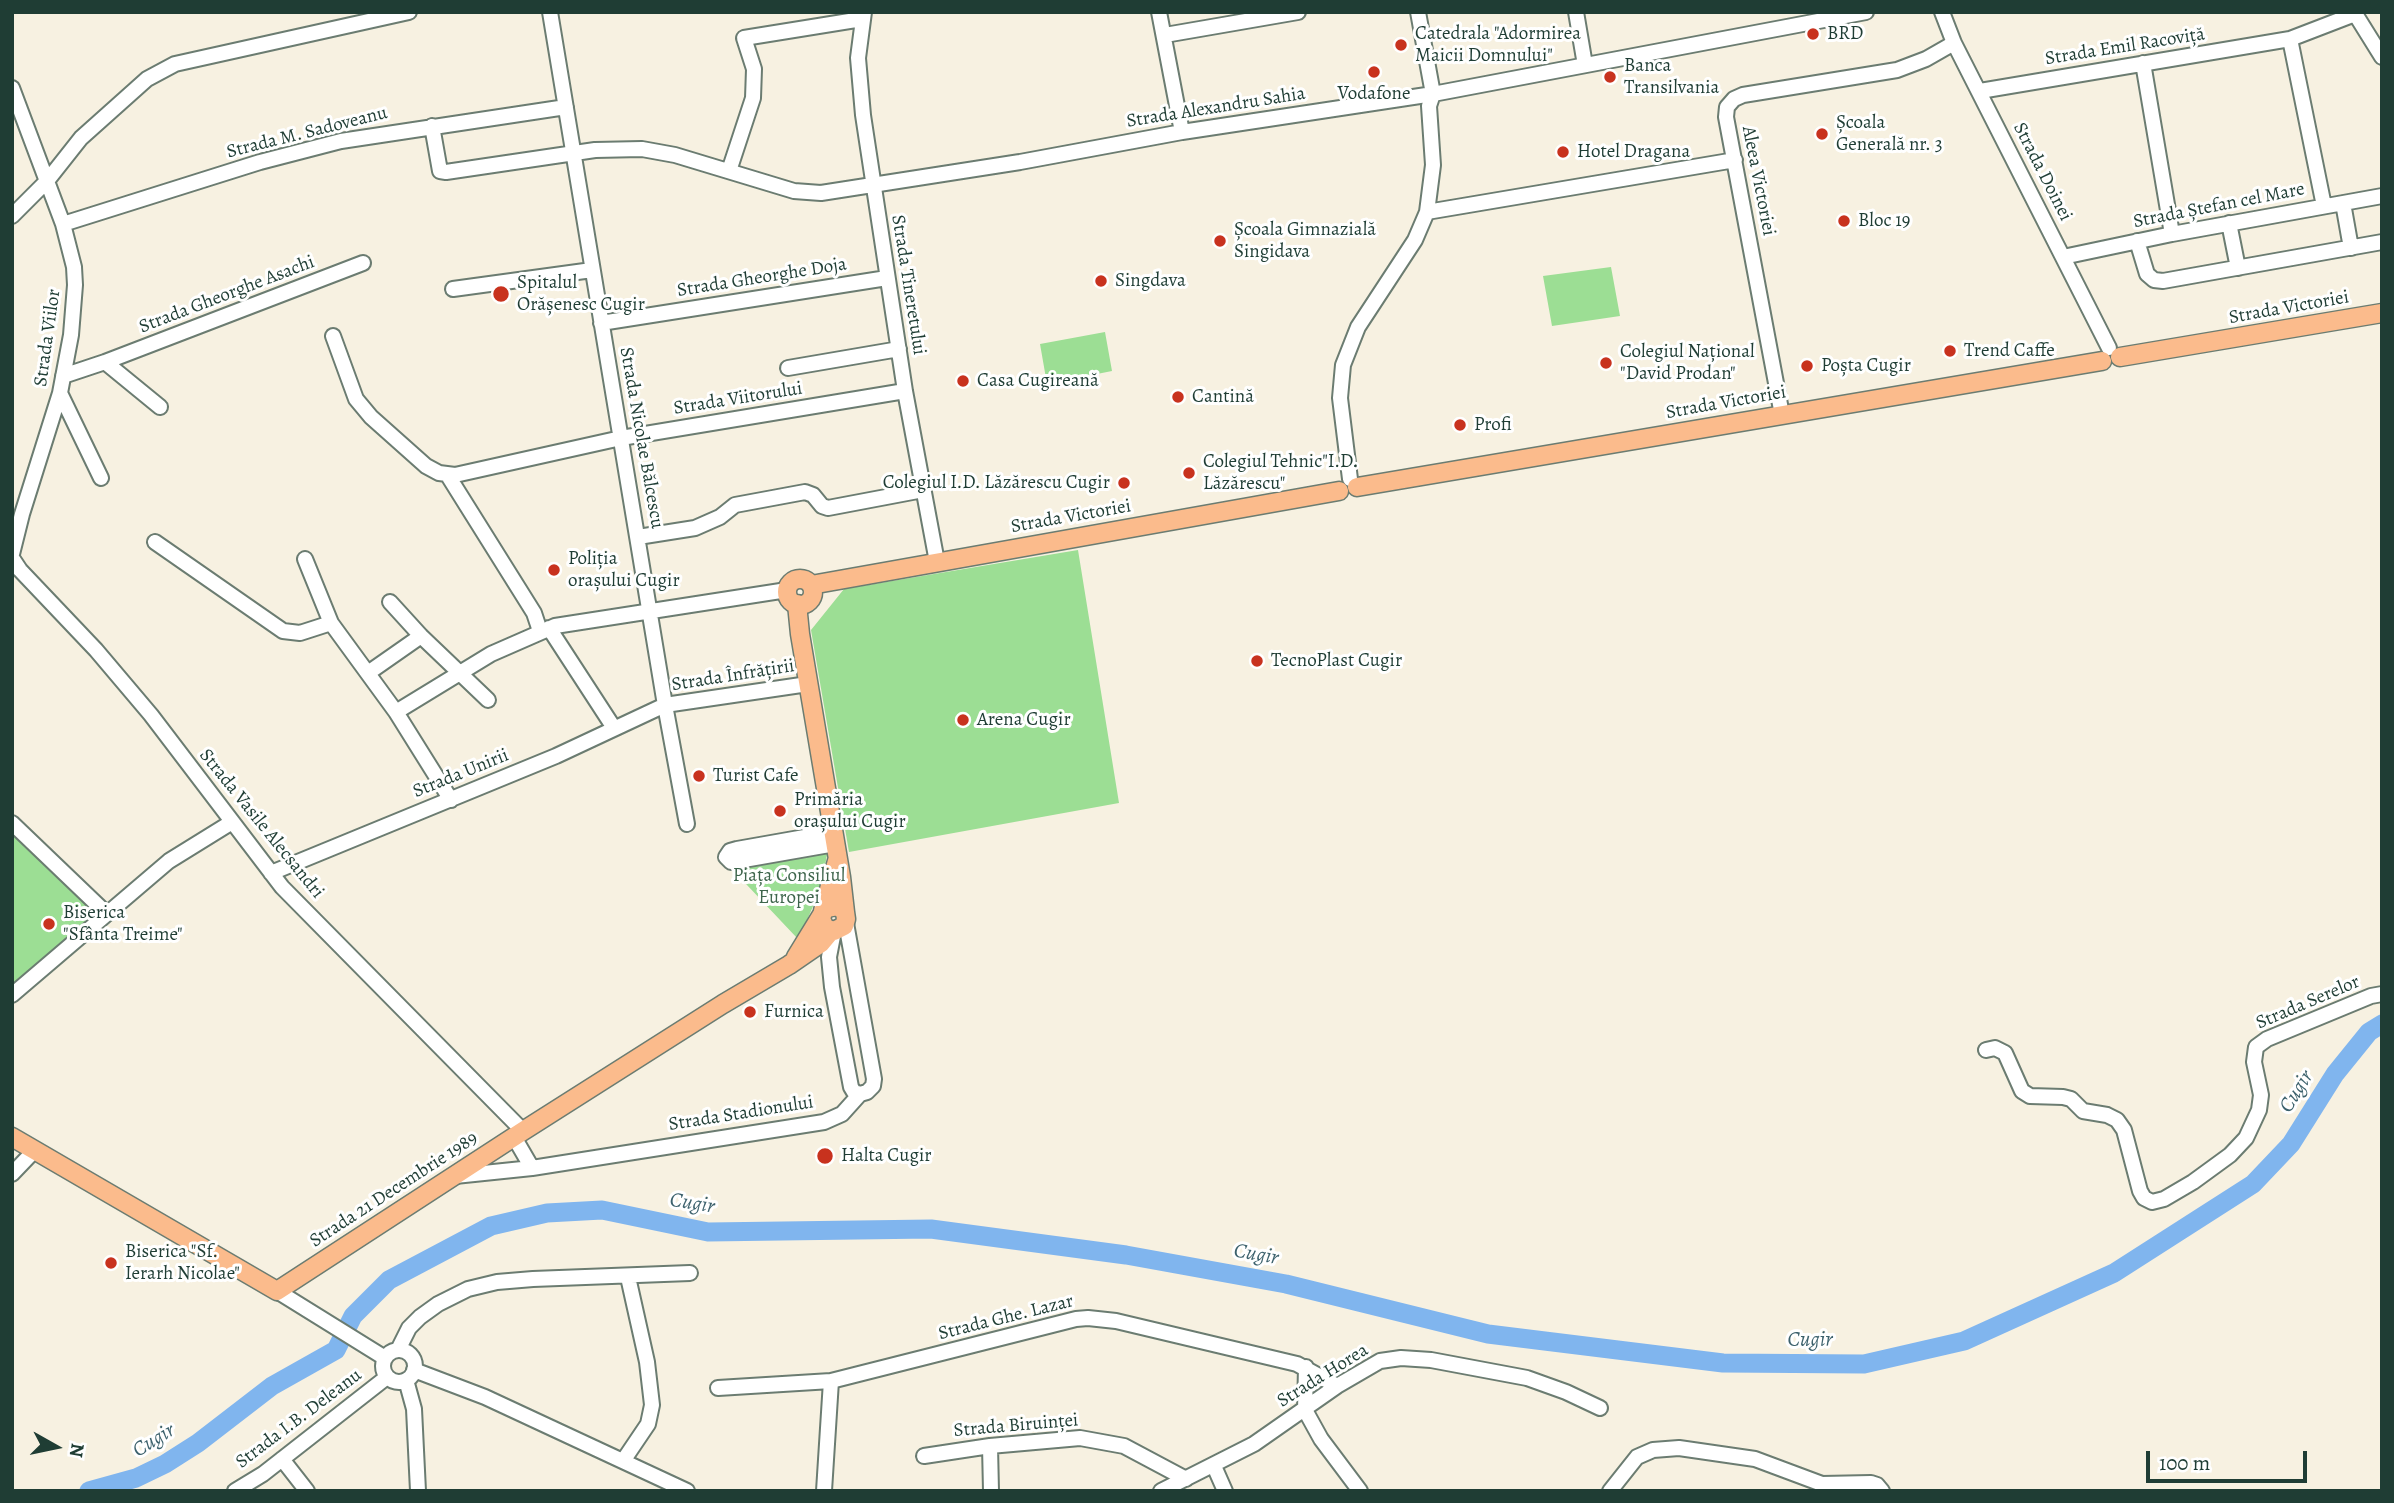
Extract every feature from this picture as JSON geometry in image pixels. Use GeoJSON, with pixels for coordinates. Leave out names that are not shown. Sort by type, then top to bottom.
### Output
{"type":"FeatureCollection","features":[{"type":"Feature","properties":{"kind":"main road","name":"Strada Victoriei"},"geometry":{"type":"LineString","coordinates":[[792,597],[809,601],[813,593],[811,586],[1349,486],[1782,415],[2110,355],[2382,313]]}},
{"type":"Feature","properties":{"kind":"main road"},"geometry":{"type":"LineString","coordinates":[[792,597],[835,845],[833,921]]}},
{"type":"Feature","properties":{"kind":"main road","name":"Strada 21 Decembrie 1989"},"geometry":{"type":"LineString","coordinates":[[277,1291],[518,1134],[794,962],[833,921]]}},
{"type":"Feature","properties":{"kind":"main road"},"geometry":{"type":"LineString","coordinates":[[12,1138],[277,1291]]}},
{"type":"Feature","properties":{"kind":"street"},"geometry":{"type":"LineString","coordinates":[[12,216],[47,181],[81,138],[147,79],[175,64],[409,12]]}},
{"type":"Feature","properties":{"kind":"street","name":"Strada Nicolae Bălcescu"},"geometry":{"type":"LineString","coordinates":[[550,12],[664,705],[687,824]]}},
{"type":"Feature","properties":{"kind":"street"},"geometry":{"type":"LineString","coordinates":[[1159,12],[1182,132]]}},
{"type":"Feature","properties":{"kind":"street"},"geometry":{"type":"LineString","coordinates":[[1165,35],[1298,12]]}},
{"type":"Feature","properties":{"kind":"street"},"geometry":{"type":"LineString","coordinates":[[1349,486],[1340,398],[1345,357],[1358,327],[1415,240],[1427,212],[1433,165],[1429,106],[1433,94],[1418,12]]}},
{"type":"Feature","properties":{"kind":"street"},"geometry":{"type":"LineString","coordinates":[[1576,12],[1585,65]]}},
{"type":"Feature","properties":{"kind":"street","name":"Strada Alexandru Sahia"},"geometry":{"type":"LineString","coordinates":[[432,126],[440,171],[610,149],[642,149],[675,155],[810,193],[873,186],[1182,132],[1433,94],[1866,12]]}},
{"type":"Feature","properties":{"kind":"street","name":"Strada Doinei"},"geometry":{"type":"LineString","coordinates":[[1942,12],[1954,43],[2110,355]]}},
{"type":"Feature","properties":{"kind":"street"},"geometry":{"type":"LineString","coordinates":[[2355,13],[2376,34],[2382,57]]}},
{"type":"Feature","properties":{"kind":"street","name":"Strada Emil Racoviță"},"geometry":{"type":"LineString","coordinates":[[1980,91],[2290,39],[2355,13]]}},
{"type":"Feature","properties":{"kind":"street"},"geometry":{"type":"LineString","coordinates":[[729,171],[753,98],[754,69],[744,38],[863,16]]}},
{"type":"Feature","properties":{"kind":"street","name":"Strada Tineretului"},"geometry":{"type":"LineString","coordinates":[[863,16],[858,72],[873,186],[905,391],[937,562]]}},
{"type":"Feature","properties":{"kind":"street"},"geometry":{"type":"LineString","coordinates":[[2290,39],[2324,206]]}},
{"type":"Feature","properties":{"kind":"street","name":"Aleea Victoriei"},"geometry":{"type":"LineString","coordinates":[[1782,415],[1726,117],[1727,107],[1734,99],[1743,95],[1897,70],[1926,59],[1954,43]]}},
{"type":"Feature","properties":{"kind":"street"},"geometry":{"type":"LineString","coordinates":[[2143,63],[2172,234]]}},
{"type":"Feature","properties":{"kind":"street","name":"Strada Viilor"},"geometry":{"type":"LineString","coordinates":[[12,88],[63,224],[74,267],[75,285],[71,335],[60,393],[22,514],[12,556]]}},
{"type":"Feature","properties":{"kind":"street","name":"Strada M. Sadoveanu"},"geometry":{"type":"LineString","coordinates":[[63,224],[167,190],[354,138],[566,107]]}},
{"type":"Feature","properties":{"kind":"street"},"geometry":{"type":"LineString","coordinates":[[1427,212],[1734,160]]}},
{"type":"Feature","properties":{"kind":"street","name":"Strada Ștefan cel Mare"},"geometry":{"type":"LineString","coordinates":[[2063,257],[2172,234],[2382,196]]}},
{"type":"Feature","properties":{"kind":"street"},"geometry":{"type":"LineString","coordinates":[[2343,203],[2351,248]]}},
{"type":"Feature","properties":{"kind":"street"},"geometry":{"type":"LineString","coordinates":[[2230,223],[2238,268]]}},
{"type":"Feature","properties":{"kind":"street"},"geometry":{"type":"LineString","coordinates":[[2137,241],[2147,274],[2154,280],[2163,281],[2382,242]]}},
{"type":"Feature","properties":{"kind":"street","name":"Strada Gheorghe Asachi"},"geometry":{"type":"LineString","coordinates":[[63,376],[363,263]]}},
{"type":"Feature","properties":{"kind":"street"},"geometry":{"type":"LineString","coordinates":[[453,289],[592,270]]}},
{"type":"Feature","properties":{"kind":"street","name":"Strada Gheorghe Doja"},"geometry":{"type":"LineString","coordinates":[[601,323],[887,278]]}},
{"type":"Feature","properties":{"kind":"street"},"geometry":{"type":"LineString","coordinates":[[333,336],[356,399],[372,418],[411,453],[439,473],[451,475],[534,613],[614,728]]}},
{"type":"Feature","properties":{"kind":"street"},"geometry":{"type":"LineString","coordinates":[[788,368],[899,349]]}},
{"type":"Feature","properties":{"kind":"street"},"geometry":{"type":"LineString","coordinates":[[105,362],[160,407]]}},
{"type":"Feature","properties":{"kind":"street","name":"Strada Viitorului"},"geometry":{"type":"LineString","coordinates":[[451,475],[621,438],[905,391]]}},
{"type":"Feature","properties":{"kind":"street"},"geometry":{"type":"LineString","coordinates":[[60,393],[101,478]]}},
{"type":"Feature","properties":{"kind":"street"},"geometry":{"type":"LineString","coordinates":[[638,537],[695,528],[720,517],[735,505],[805,492],[813,495],[822,506],[828,508],[923,490]]}},
{"type":"Feature","properties":{"kind":"street"},"geometry":{"type":"LineString","coordinates":[[155,542],[283,631],[300,633],[331,623]]}},
{"type":"Feature","properties":{"kind":"street","name":"Strada Vasile Alecsandri"},"geometry":{"type":"LineString","coordinates":[[12,556],[20,570],[96,650],[150,715],[282,887],[518,1134]]}},
{"type":"Feature","properties":{"kind":"street"},"geometry":{"type":"LineString","coordinates":[[305,559],[331,623],[396,712],[451,800]]}},
{"type":"Feature","properties":{"kind":"street"},"geometry":{"type":"LineString","coordinates":[[396,712],[491,654],[545,629],[650,611],[792,597]]}},
{"type":"Feature","properties":{"kind":"street"},"geometry":{"type":"LineString","coordinates":[[390,602],[421,636],[488,700]]}},
{"type":"Feature","properties":{"kind":"street"},"geometry":{"type":"LineString","coordinates":[[368,673],[421,636]]}},
{"type":"Feature","properties":{"kind":"street","name":"Strada Înfrățirii"},"geometry":{"type":"LineString","coordinates":[[664,705],[808,684]]}},
{"type":"Feature","properties":{"kind":"street","name":"Strada Unirii"},"geometry":{"type":"LineString","coordinates":[[271,873],[556,756],[664,705]]}},
{"type":"Feature","properties":{"kind":"street"},"geometry":{"type":"LineString","coordinates":[[12,995],[169,862],[232,822]]}},
{"type":"Feature","properties":{"kind":"street"},"geometry":{"type":"LineString","coordinates":[[12,823],[107,914]]}},
{"type":"Feature","properties":{"kind":"street"},"geometry":{"type":"LineString","coordinates":[[737,855],[835,845]]}},
{"type":"Feature","properties":{"kind":"street"},"geometry":{"type":"LineString","coordinates":[[833,921],[874,1079],[873,1086],[860,1094],[851,1087],[832,987],[830,957],[833,921]]}},
{"type":"Feature","properties":{"kind":"street","name":"Strada Serelor"},"geometry":{"type":"LineString","coordinates":[[1986,1050],[1995,1048],[2005,1052],[2022,1091],[2030,1096],[2071,1099],[2083,1111],[2107,1115],[2117,1120],[2124,1130],[2140,1191],[2144,1198],[2152,1202],[2164,1199],[2193,1182],[2230,1155],[2246,1138],[2259,1110],[2261,1095],[2254,1062],[2256,1047],[2267,1039],[2371,996],[2382,994]]}},
{"type":"Feature","properties":{"kind":"street","name":"Strada Stadionului"},"geometry":{"type":"LineString","coordinates":[[455,1176],[532,1168],[824,1122],[842,1114],[860,1094]]}},
{"type":"Feature","properties":{"kind":"street"},"geometry":{"type":"LineString","coordinates":[[518,1134],[532,1168]]}},
{"type":"Feature","properties":{"kind":"street"},"geometry":{"type":"LineString","coordinates":[[12,1174],[34,1151]]}},
{"type":"Feature","properties":{"kind":"street"},"geometry":{"type":"LineString","coordinates":[[688,1491],[656,1484],[623,1461],[485,1397],[410,1375],[396,1381],[387,1377],[383,1367],[386,1353],[420,1317],[438,1304],[468,1289],[497,1282],[533,1279],[690,1273]]}},
{"type":"Feature","properties":{"kind":"street"},"geometry":{"type":"LineString","coordinates":[[623,1461],[648,1424],[652,1405],[648,1363],[628,1277]]}},
{"type":"Feature","properties":{"kind":"street"},"geometry":{"type":"LineString","coordinates":[[277,1291],[386,1353],[411,1356],[418,1491]]}},
{"type":"Feature","properties":{"kind":"street","name":"Strada Ghe. Lazar"},"geometry":{"type":"LineString","coordinates":[[718,1388],[831,1381],[1062,1322],[1088,1318],[1116,1321],[1306,1367],[1337,1386]]}},
{"type":"Feature","properties":{"kind":"street","name":"Strada Horea"},"geometry":{"type":"LineString","coordinates":[[1161,1491],[1254,1444],[1337,1386],[1380,1361],[1401,1358],[1431,1360],[1527,1378],[1600,1408]]}},
{"type":"Feature","properties":{"kind":"street"},"geometry":{"type":"LineString","coordinates":[[1306,1367],[1305,1410],[1321,1438],[1360,1491]]}},
{"type":"Feature","properties":{"kind":"street","name":"Strada I.B. Deleanu"},"geometry":{"type":"LineString","coordinates":[[234,1491],[263,1474],[387,1377]]}},
{"type":"Feature","properties":{"kind":"street"},"geometry":{"type":"LineString","coordinates":[[824,1491],[831,1381]]}},
{"type":"Feature","properties":{"kind":"street","name":"Strada Biruinței"},"geometry":{"type":"LineString","coordinates":[[924,1456],[990,1446],[1080,1438],[1109,1441],[1142,1454],[1186,1479]]}},
{"type":"Feature","properties":{"kind":"street"},"geometry":{"type":"LineString","coordinates":[[990,1446],[991,1491]]}},
{"type":"Feature","properties":{"kind":"street"},"geometry":{"type":"LineString","coordinates":[[1610,1491],[1637,1457],[1662,1448],[1690,1449],[1755,1459],[1822,1484],[1871,1483],[1882,1491]]}},
{"type":"Feature","properties":{"kind":"street"},"geometry":{"type":"LineString","coordinates":[[282,1458],[307,1491]]}},
{"type":"Feature","properties":{"kind":"street"},"geometry":{"type":"LineString","coordinates":[[1214,1466],[1225,1491]]}},
{"type":"Feature","properties":{"kind":"green space"},"geometry":{"type":"Polygon","coordinates":[[[1611,267],[1620,316],[1552,326],[1543,276],[1611,267]]]}},
{"type":"Feature","properties":{"kind":"green space"},"geometry":{"type":"Polygon","coordinates":[[[1105,332],[1112,371],[1047,384],[1040,344],[1105,332]]]}},
{"type":"Feature","properties":{"kind":"green space"},"geometry":{"type":"Polygon","coordinates":[[[1078,550],[1119,803],[849,852],[811,630],[844,589],[1078,550]]]}},
{"type":"Feature","properties":{"kind":"green space"},"geometry":{"type":"Polygon","coordinates":[[[12,832],[100,914],[12,990],[12,832]]]}},
{"type":"Feature","properties":{"kind":"green space","name":"Piața Consiliul Europei"},"geometry":{"type":"Polygon","coordinates":[[[828,849],[821,888],[797,938],[730,867],[828,849]]]}},
{"type":"Feature","properties":{"kind":"waterway","name":"Cugir"},"geometry":{"type":"LineString","coordinates":[[89,1491],[136,1478],[165,1464],[198,1443],[272,1386],[336,1350],[353,1316],[389,1280],[491,1226],[547,1213],[602,1210],[708,1232],[931,1229],[1126,1255],[1286,1284],[1488,1334],[1723,1363],[1864,1364],[1964,1341],[2114,1273],[2253,1184],[2291,1144],[2335,1074],[2369,1032],[2382,1024]]}},
{"type":"Feature","properties":{"kind":"place","name":"BRD"},"geometry":{"type":"Point","coordinates":[1813,34]}},
{"type":"Feature","properties":{"kind":"place","name":"Catedrala \"Adormirea Maicii Domnului\""},"geometry":{"type":"Point","coordinates":[1401,45]}},
{"type":"Feature","properties":{"kind":"place","name":"Vodafone"},"geometry":{"type":"Point","coordinates":[1374,72]}},
{"type":"Feature","properties":{"kind":"place","name":"Banca Transilvania"},"geometry":{"type":"Point","coordinates":[1610,77]}},
{"type":"Feature","properties":{"kind":"place","name":"Școala Generală nr. 3"},"geometry":{"type":"Point","coordinates":[1822,134]}},
{"type":"Feature","properties":{"kind":"place","name":"Hotel Dragana"},"geometry":{"type":"Point","coordinates":[1563,152]}},
{"type":"Feature","properties":{"kind":"place","name":"Bloc 19"},"geometry":{"type":"Point","coordinates":[1844,221]}},
{"type":"Feature","properties":{"kind":"place","name":"Școala Gimnazială Singidava"},"geometry":{"type":"Point","coordinates":[1220,241]}},
{"type":"Feature","properties":{"kind":"place","name":"Singdava"},"geometry":{"type":"Point","coordinates":[1101,281]}},
{"type":"Feature","properties":{"kind":"place","name":"Spitalul Orășenesc Cugir"},"geometry":{"type":"Point","coordinates":[501,294]}},
{"type":"Feature","properties":{"kind":"place","name":"Trend Caffe"},"geometry":{"type":"Point","coordinates":[1950,351]}},
{"type":"Feature","properties":{"kind":"place","name":"Colegiul Național \"David Prodan\""},"geometry":{"type":"Point","coordinates":[1606,363]}},
{"type":"Feature","properties":{"kind":"place","name":"Poșta Cugir"},"geometry":{"type":"Point","coordinates":[1807,366]}},
{"type":"Feature","properties":{"kind":"place","name":"Casa Cugireană"},"geometry":{"type":"Point","coordinates":[963,381]}},
{"type":"Feature","properties":{"kind":"place","name":"Cantină"},"geometry":{"type":"Point","coordinates":[1178,397]}},
{"type":"Feature","properties":{"kind":"place","name":"Profi"},"geometry":{"type":"Point","coordinates":[1460,425]}},
{"type":"Feature","properties":{"kind":"place","name":"Colegiul Tehnic\"I.D. Lăzărescu\""},"geometry":{"type":"Point","coordinates":[1189,473]}},
{"type":"Feature","properties":{"kind":"place","name":"Colegiul I.D. Lăzărescu Cugir"},"geometry":{"type":"Point","coordinates":[1124,483]}},
{"type":"Feature","properties":{"kind":"place","name":"Poliția orașului Cugir"},"geometry":{"type":"Point","coordinates":[554,570]}},
{"type":"Feature","properties":{"kind":"place","name":"TecnoPlast Cugir"},"geometry":{"type":"Point","coordinates":[1257,661]}},
{"type":"Feature","properties":{"kind":"place","name":"Arena Cugir"},"geometry":{"type":"Point","coordinates":[963,720]}},
{"type":"Feature","properties":{"kind":"place","name":"Turist Cafe"},"geometry":{"type":"Point","coordinates":[699,776]}},
{"type":"Feature","properties":{"kind":"place","name":"Primăria orașului Cugir"},"geometry":{"type":"Point","coordinates":[780,811]}},
{"type":"Feature","properties":{"kind":"place","name":"Biserica \"Sfânta Treime\""},"geometry":{"type":"Point","coordinates":[49,924]}},
{"type":"Feature","properties":{"kind":"place","name":"Furnica"},"geometry":{"type":"Point","coordinates":[750,1012]}},
{"type":"Feature","properties":{"kind":"place","name":"Halta Cugir"},"geometry":{"type":"Point","coordinates":[825,1156]}},
{"type":"Feature","properties":{"kind":"place","name":"Biserica \"Sf. Ierarh Nicolae\""},"geometry":{"type":"Point","coordinates":[111,1263]}}]}
